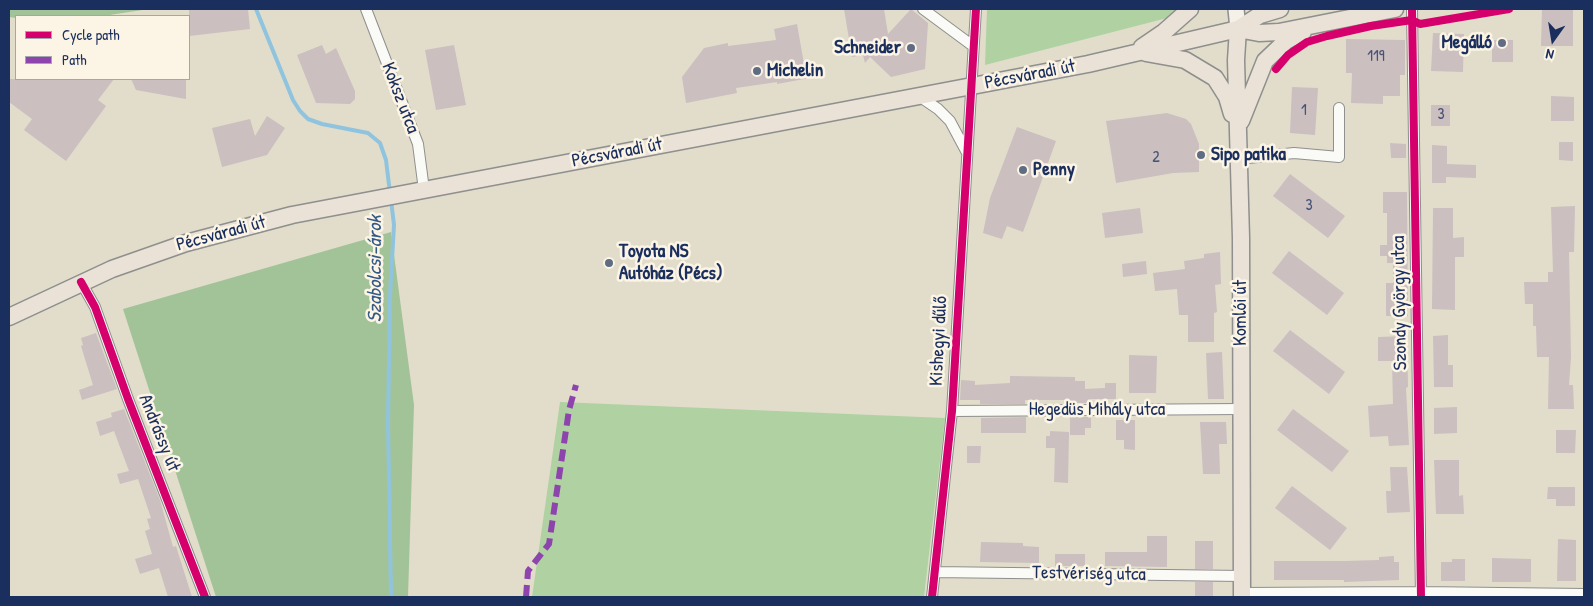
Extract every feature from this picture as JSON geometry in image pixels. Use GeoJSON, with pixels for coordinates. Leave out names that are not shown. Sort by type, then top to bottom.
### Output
{"type":"FeatureCollection","features":[{"type":"Feature","properties":{"kind":"main road"},"geometry":{"type":"LineString","coordinates":[[1136,51],[1164,32],[1190,9]]}},
{"type":"Feature","properties":{"kind":"main road"},"geometry":{"type":"LineString","coordinates":[[1236,9],[1238,29]]}},
{"type":"Feature","properties":{"kind":"main road"},"geometry":{"type":"LineString","coordinates":[[1238,29],[1260,15],[1280,9]]}},
{"type":"Feature","properties":{"kind":"main road"},"geometry":{"type":"LineString","coordinates":[[1238,29],[1259,33],[1322,25],[1395,9]]}},
{"type":"Feature","properties":{"kind":"main road"},"geometry":{"type":"LineString","coordinates":[[1237,133],[1253,86],[1265,61],[1286,41],[1322,25]]}},
{"type":"Feature","properties":{"kind":"main road","name":"Pécsváradi út"},"geometry":{"type":"LineString","coordinates":[[9,317],[81,282],[186,243],[292,215],[1088,64],[1136,51],[1238,29]]}},
{"type":"Feature","properties":{"kind":"main road","name":"Komlói út"},"geometry":{"type":"LineString","coordinates":[[1238,29],[1237,133],[1239,159],[1242,409],[1242,595]]}},
{"type":"Feature","properties":{"kind":"main road"},"geometry":{"type":"LineString","coordinates":[[1136,51],[1185,60],[1215,78],[1228,97],[1237,133]]}},
{"type":"Feature","properties":{"kind":"street","name":"Koksz utca"},"geometry":{"type":"LineString","coordinates":[[366,9],[418,144],[424,190]]}},
{"type":"Feature","properties":{"kind":"street"},"geometry":{"type":"LineString","coordinates":[[923,9],[973,46]]}},
{"type":"Feature","properties":{"kind":"street"},"geometry":{"type":"LineString","coordinates":[[940,20],[941,9]]}},
{"type":"Feature","properties":{"kind":"street","name":"Kishegyi dűlő"},"geometry":{"type":"LineString","coordinates":[[932,597],[952,411],[976,9]]}},
{"type":"Feature","properties":{"kind":"street","name":"Szondy György utca"},"geometry":{"type":"LineString","coordinates":[[1412,9],[1421,594]]}},
{"type":"Feature","properties":{"kind":"street"},"geometry":{"type":"LineString","coordinates":[[919,96],[938,109],[950,121],[967,152]]}},
{"type":"Feature","properties":{"kind":"street"},"geometry":{"type":"LineString","coordinates":[[1239,159],[1294,153],[1339,157],[1339,108]]}},
{"type":"Feature","properties":{"kind":"street","name":"Andrássy út"},"geometry":{"type":"LineString","coordinates":[[81,282],[95,307],[128,399],[205,597]]}},
{"type":"Feature","properties":{"kind":"street","name":"Hegedüs Mihály utca"},"geometry":{"type":"LineString","coordinates":[[952,411],[1242,409]]}},
{"type":"Feature","properties":{"kind":"street","name":"Testvériség utca"},"geometry":{"type":"LineString","coordinates":[[935,572],[1242,576]]}},
{"type":"Feature","properties":{"kind":"street"},"geometry":{"type":"LineString","coordinates":[[1242,595],[1584,594]]}},
{"type":"Feature","properties":{"kind":"green space"},"geometry":{"type":"Polygon","coordinates":[[[9,9],[149,9],[110,15],[15,15],[15,18],[9,17],[9,9]]]}},
{"type":"Feature","properties":{"kind":"green space"},"geometry":{"type":"Polygon","coordinates":[[[987,9],[1177,9],[1171,17],[985,65],[987,9]]]}},
{"type":"Feature","properties":{"kind":"green space"},"geometry":{"type":"Polygon","coordinates":[[[391,232],[414,405],[408,597],[216,597],[123,309],[391,232]]]}},
{"type":"Feature","properties":{"kind":"green space"},"geometry":{"type":"Polygon","coordinates":[[[560,402],[945,418],[924,597],[532,597],[560,402]]]}},
{"type":"Feature","properties":{"kind":"building"},"geometry":{"type":"Polygon","coordinates":[[[248,9],[250,29],[190,36],[189,10],[248,9]]]}},
{"type":"Feature","properties":{"kind":"building"},"geometry":{"type":"Polygon","coordinates":[[[844,9],[884,9],[888,34],[911,9],[928,23],[925,69],[891,77],[870,57],[865,63],[863,55],[852,57],[844,9]]]}},
{"type":"Feature","properties":{"kind":"building"},"geometry":{"type":"Polygon","coordinates":[[[1542,9],[1573,9],[1573,46],[1541,46],[1542,9]]]}},
{"type":"Feature","properties":{"kind":"building"},"geometry":{"type":"Polygon","coordinates":[[[797,24],[804,64],[812,63],[815,77],[777,84],[777,82],[736,88],[737,93],[686,103],[682,77],[704,48],[728,43],[728,46],[776,40],[774,29],[797,24]]]}},
{"type":"Feature","properties":{"kind":"building"},"geometry":{"type":"Polygon","coordinates":[[[1433,33],[1464,34],[1463,72],[1431,71],[1433,33]]]}},
{"type":"Feature","properties":{"kind":"building"},"geometry":{"type":"Polygon","coordinates":[[[1346,39],[1405,40],[1405,75],[1400,75],[1400,96],[1383,96],[1383,104],[1351,103],[1352,73],[1346,73],[1346,39]]]}},
{"type":"Feature","properties":{"kind":"building"},"geometry":{"type":"Polygon","coordinates":[[[1492,40],[1513,40],[1513,62],[1492,62],[1492,40]]]}},
{"type":"Feature","properties":{"kind":"building"},"geometry":{"type":"Polygon","coordinates":[[[322,45],[326,54],[336,48],[355,91],[355,99],[350,104],[316,103],[297,55],[322,45]]]}},
{"type":"Feature","properties":{"kind":"building"},"geometry":{"type":"Polygon","coordinates":[[[454,45],[466,105],[436,110],[425,50],[454,45]]]}},
{"type":"Feature","properties":{"kind":"building"},"geometry":{"type":"Polygon","coordinates":[[[9,79],[113,80],[98,100],[106,106],[66,161],[24,130],[32,119],[9,102],[9,79]]]}},
{"type":"Feature","properties":{"kind":"building"},"geometry":{"type":"Polygon","coordinates":[[[131,80],[186,80],[186,99],[136,90],[131,80]]]}},
{"type":"Feature","properties":{"kind":"building"},"geometry":{"type":"Polygon","coordinates":[[[1292,87],[1318,88],[1315,135],[1290,133],[1292,87]]]}},
{"type":"Feature","properties":{"kind":"building"},"geometry":{"type":"Polygon","coordinates":[[[1551,96],[1574,97],[1574,121],[1551,121],[1551,96]]]}},
{"type":"Feature","properties":{"kind":"building"},"geometry":{"type":"Polygon","coordinates":[[[1431,105],[1450,105],[1450,126],[1431,126],[1431,105]]]}},
{"type":"Feature","properties":{"kind":"building"},"geometry":{"type":"Polygon","coordinates":[[[1167,113],[1186,119],[1191,124],[1199,144],[1199,172],[1173,173],[1116,183],[1106,121],[1167,113]]]}},
{"type":"Feature","properties":{"kind":"building"},"geometry":{"type":"Polygon","coordinates":[[[267,116],[285,128],[267,155],[222,167],[212,128],[250,119],[255,136],[267,116]]]}},
{"type":"Feature","properties":{"kind":"building","name":"Penny"},"geometry":{"type":"Polygon","coordinates":[[[1017,127],[1056,141],[1023,232],[1007,226],[1002,239],[983,233],[990,198],[1017,127]]]}},
{"type":"Feature","properties":{"kind":"building"},"geometry":{"type":"Polygon","coordinates":[[[1559,142],[1573,142],[1573,161],[1559,160],[1559,142]]]}},
{"type":"Feature","properties":{"kind":"building"},"geometry":{"type":"Polygon","coordinates":[[[1390,143],[1406,144],[1406,158],[1391,158],[1390,143]]]}},
{"type":"Feature","properties":{"kind":"building"},"geometry":{"type":"Polygon","coordinates":[[[1432,145],[1447,146],[1447,164],[1476,165],[1476,178],[1446,177],[1446,183],[1432,183],[1432,145]]]}},
{"type":"Feature","properties":{"kind":"building"},"geometry":{"type":"Polygon","coordinates":[[[1290,174],[1345,216],[1328,238],[1273,196],[1290,174]]]}},
{"type":"Feature","properties":{"kind":"building"},"geometry":{"type":"Polygon","coordinates":[[[1383,192],[1407,192],[1408,316],[1386,316],[1386,283],[1393,283],[1393,263],[1387,263],[1387,256],[1380,256],[1380,245],[1387,245],[1387,213],[1383,213],[1383,192]]]}},
{"type":"Feature","properties":{"kind":"building"},"geometry":{"type":"Polygon","coordinates":[[[1575,206],[1574,252],[1569,252],[1571,357],[1569,385],[1573,385],[1574,409],[1548,409],[1549,357],[1537,357],[1536,326],[1533,326],[1533,304],[1525,304],[1524,282],[1548,282],[1548,272],[1553,272],[1551,207],[1575,206]]]}},
{"type":"Feature","properties":{"kind":"building"},"geometry":{"type":"Polygon","coordinates":[[[1140,208],[1143,233],[1105,238],[1102,213],[1140,208]]]}},
{"type":"Feature","properties":{"kind":"building"},"geometry":{"type":"Polygon","coordinates":[[[1433,208],[1453,208],[1453,238],[1464,237],[1464,257],[1455,257],[1455,310],[1432,309],[1433,208]]]}},
{"type":"Feature","properties":{"kind":"building"},"geometry":{"type":"Polygon","coordinates":[[[1289,251],[1344,293],[1327,315],[1272,273],[1289,251]]]}},
{"type":"Feature","properties":{"kind":"building"},"geometry":{"type":"Polygon","coordinates":[[[1220,252],[1221,284],[1215,285],[1217,312],[1214,313],[1214,342],[1188,342],[1188,315],[1179,315],[1177,289],[1155,291],[1153,273],[1185,269],[1184,261],[1204,258],[1204,254],[1220,252]]]}},
{"type":"Feature","properties":{"kind":"building"},"geometry":{"type":"Polygon","coordinates":[[[1146,261],[1147,274],[1123,277],[1122,264],[1146,261]]]}},
{"type":"Feature","properties":{"kind":"building"},"geometry":{"type":"Polygon","coordinates":[[[1290,330],[1345,372],[1329,394],[1273,351],[1290,330]]]}},
{"type":"Feature","properties":{"kind":"building"},"geometry":{"type":"Polygon","coordinates":[[[96,333],[117,389],[82,400],[79,390],[93,385],[81,346],[83,345],[81,338],[96,333]]]}},
{"type":"Feature","properties":{"kind":"building"},"geometry":{"type":"Polygon","coordinates":[[[1448,335],[1448,365],[1453,365],[1453,387],[1434,387],[1433,336],[1448,335]]]}},
{"type":"Feature","properties":{"kind":"building"},"geometry":{"type":"Polygon","coordinates":[[[1407,336],[1408,387],[1406,388],[1409,445],[1389,446],[1388,436],[1370,437],[1368,406],[1393,404],[1392,361],[1378,361],[1378,337],[1407,336]]]}},
{"type":"Feature","properties":{"kind":"building"},"geometry":{"type":"Polygon","coordinates":[[[1222,352],[1224,399],[1208,399],[1206,353],[1222,352]]]}},
{"type":"Feature","properties":{"kind":"building"},"geometry":{"type":"Polygon","coordinates":[[[1129,355],[1157,356],[1156,393],[1129,393],[1129,355]]]}},
{"type":"Feature","properties":{"kind":"building"},"geometry":{"type":"Polygon","coordinates":[[[1010,376],[1075,377],[1075,381],[1085,381],[1085,389],[1105,388],[1105,383],[1116,383],[1116,399],[1091,399],[1091,403],[1070,403],[1070,400],[1025,400],[1025,404],[980,404],[980,400],[960,400],[961,380],[975,381],[975,385],[1010,383],[1010,376]]]}},
{"type":"Feature","properties":{"kind":"building"},"geometry":{"type":"Polygon","coordinates":[[[1457,407],[1457,433],[1434,434],[1434,408],[1457,407]]]}},
{"type":"Feature","properties":{"kind":"building"},"geometry":{"type":"Polygon","coordinates":[[[124,409],[160,500],[173,547],[176,546],[192,597],[168,597],[159,568],[140,574],[135,559],[152,554],[145,531],[150,529],[147,519],[151,518],[138,479],[120,484],[117,474],[129,471],[114,431],[100,436],[96,422],[112,417],[111,413],[124,409]]]}},
{"type":"Feature","properties":{"kind":"building"},"geometry":{"type":"Polygon","coordinates":[[[1293,409],[1349,451],[1332,472],[1277,430],[1293,409]]]}},
{"type":"Feature","properties":{"kind":"building"},"geometry":{"type":"Polygon","coordinates":[[[1026,417],[1026,433],[981,433],[981,418],[1026,417]]]}},
{"type":"Feature","properties":{"kind":"building"},"geometry":{"type":"Polygon","coordinates":[[[1070,417],[1091,417],[1091,428],[1085,428],[1085,435],[1070,435],[1070,417]]]}},
{"type":"Feature","properties":{"kind":"building"},"geometry":{"type":"Polygon","coordinates":[[[1116,420],[1135,420],[1135,450],[1124,449],[1124,440],[1116,440],[1116,420]]]}},
{"type":"Feature","properties":{"kind":"building"},"geometry":{"type":"Polygon","coordinates":[[[1200,422],[1226,422],[1227,444],[1219,444],[1220,474],[1203,474],[1200,422]]]}},
{"type":"Feature","properties":{"kind":"building"},"geometry":{"type":"Polygon","coordinates":[[[1556,430],[1576,430],[1575,453],[1556,453],[1556,430]]]}},
{"type":"Feature","properties":{"kind":"building"},"geometry":{"type":"Polygon","coordinates":[[[1050,431],[1069,432],[1068,483],[1054,482],[1055,448],[1046,448],[1046,436],[1050,436],[1050,431]]]}},
{"type":"Feature","properties":{"kind":"building"},"geometry":{"type":"Polygon","coordinates":[[[967,446],[981,446],[980,463],[967,463],[967,446]]]}},
{"type":"Feature","properties":{"kind":"building"},"geometry":{"type":"Polygon","coordinates":[[[1434,460],[1459,460],[1459,496],[1463,495],[1464,514],[1436,514],[1434,460]]]}},
{"type":"Feature","properties":{"kind":"building"},"geometry":{"type":"Polygon","coordinates":[[[1390,467],[1407,467],[1410,512],[1387,513],[1386,491],[1391,491],[1390,467]]]}},
{"type":"Feature","properties":{"kind":"building"},"geometry":{"type":"Polygon","coordinates":[[[1292,486],[1347,528],[1330,550],[1275,508],[1292,486]]]}},
{"type":"Feature","properties":{"kind":"building"},"geometry":{"type":"Polygon","coordinates":[[[1548,487],[1575,487],[1575,506],[1556,506],[1556,499],[1547,499],[1548,487]]]}},
{"type":"Feature","properties":{"kind":"building"},"geometry":{"type":"Polygon","coordinates":[[[1147,536],[1167,536],[1167,567],[1105,566],[1105,552],[1147,552],[1147,536]]]}},
{"type":"Feature","properties":{"kind":"building"},"geometry":{"type":"Polygon","coordinates":[[[1558,539],[1576,540],[1576,581],[1557,581],[1558,539]]]}},
{"type":"Feature","properties":{"kind":"building"},"geometry":{"type":"Polygon","coordinates":[[[1195,541],[1213,541],[1213,569],[1195,569],[1195,541]]]}},
{"type":"Feature","properties":{"kind":"building"},"geometry":{"type":"Polygon","coordinates":[[[981,542],[1023,543],[1023,546],[1039,547],[1039,563],[980,562],[981,542]]]}},
{"type":"Feature","properties":{"kind":"building"},"geometry":{"type":"Polygon","coordinates":[[[1055,554],[1085,554],[1085,566],[1055,566],[1055,554]]]}},
{"type":"Feature","properties":{"kind":"building"},"geometry":{"type":"Polygon","coordinates":[[[1394,556],[1394,562],[1399,562],[1399,580],[1344,582],[1344,580],[1274,580],[1274,561],[1379,560],[1379,557],[1394,556]]]}},
{"type":"Feature","properties":{"kind":"building"},"geometry":{"type":"Polygon","coordinates":[[[1492,558],[1531,559],[1531,582],[1492,582],[1492,558]]]}},
{"type":"Feature","properties":{"kind":"building"},"geometry":{"type":"Polygon","coordinates":[[[1452,559],[1465,559],[1465,581],[1441,581],[1441,562],[1452,562],[1452,559]]]}},
{"type":"Feature","properties":{"kind":"building"},"geometry":{"type":"Polygon","coordinates":[[[1195,582],[1213,582],[1213,597],[1195,597],[1195,582]]]}},
{"type":"Feature","properties":{"kind":"waterway","name":"Szabolcsi-árok"},"geometry":{"type":"LineString","coordinates":[[256,9],[293,100],[300,111],[308,119],[322,124],[368,133],[380,143],[386,160],[390,193]]}},
{"type":"Feature","properties":{"kind":"waterway","name":"Szabolcsi-árok"},"geometry":{"type":"LineString","coordinates":[[391,200],[394,225],[390,295],[388,423],[391,597]]}},
{"type":"Feature","properties":{"kind":"marked path"},"geometry":{"type":"LineString","coordinates":[[526,597],[528,571],[549,544],[569,410],[576,385]]}},
{"type":"Feature","properties":{"kind":"cycle path"},"geometry":{"type":"LineString","coordinates":[[932,597],[952,411],[976,9]]}},
{"type":"Feature","properties":{"kind":"cycle path"},"geometry":{"type":"LineString","coordinates":[[1412,9],[1421,597]]}},
{"type":"Feature","properties":{"kind":"cycle path"},"geometry":{"type":"LineString","coordinates":[[1276,69],[1288,55],[1307,42],[1327,36],[1371,26],[1412,20],[1420,24],[1509,9]]}},
{"type":"Feature","properties":{"kind":"cycle path"},"geometry":{"type":"LineString","coordinates":[[81,282],[95,307],[128,399],[205,597]]}},
{"type":"Feature","properties":{"kind":"place","name":"Megálló"},"geometry":{"type":"Point","coordinates":[1502,43]}},
{"type":"Feature","properties":{"kind":"place","name":"Schneider"},"geometry":{"type":"Point","coordinates":[911,48]}},
{"type":"Feature","properties":{"kind":"place","name":"Michelin"},"geometry":{"type":"Point","coordinates":[757,71]}},
{"type":"Feature","properties":{"kind":"place","name":"Sipo patika"},"geometry":{"type":"Point","coordinates":[1201,155]}},
{"type":"Feature","properties":{"kind":"place","name":"Penny"},"geometry":{"type":"Point","coordinates":[1023,170]}},
{"type":"Feature","properties":{"kind":"place","name":"Toyota NS Autóház (Pécs)"},"geometry":{"type":"Point","coordinates":[609,263]}}]}
